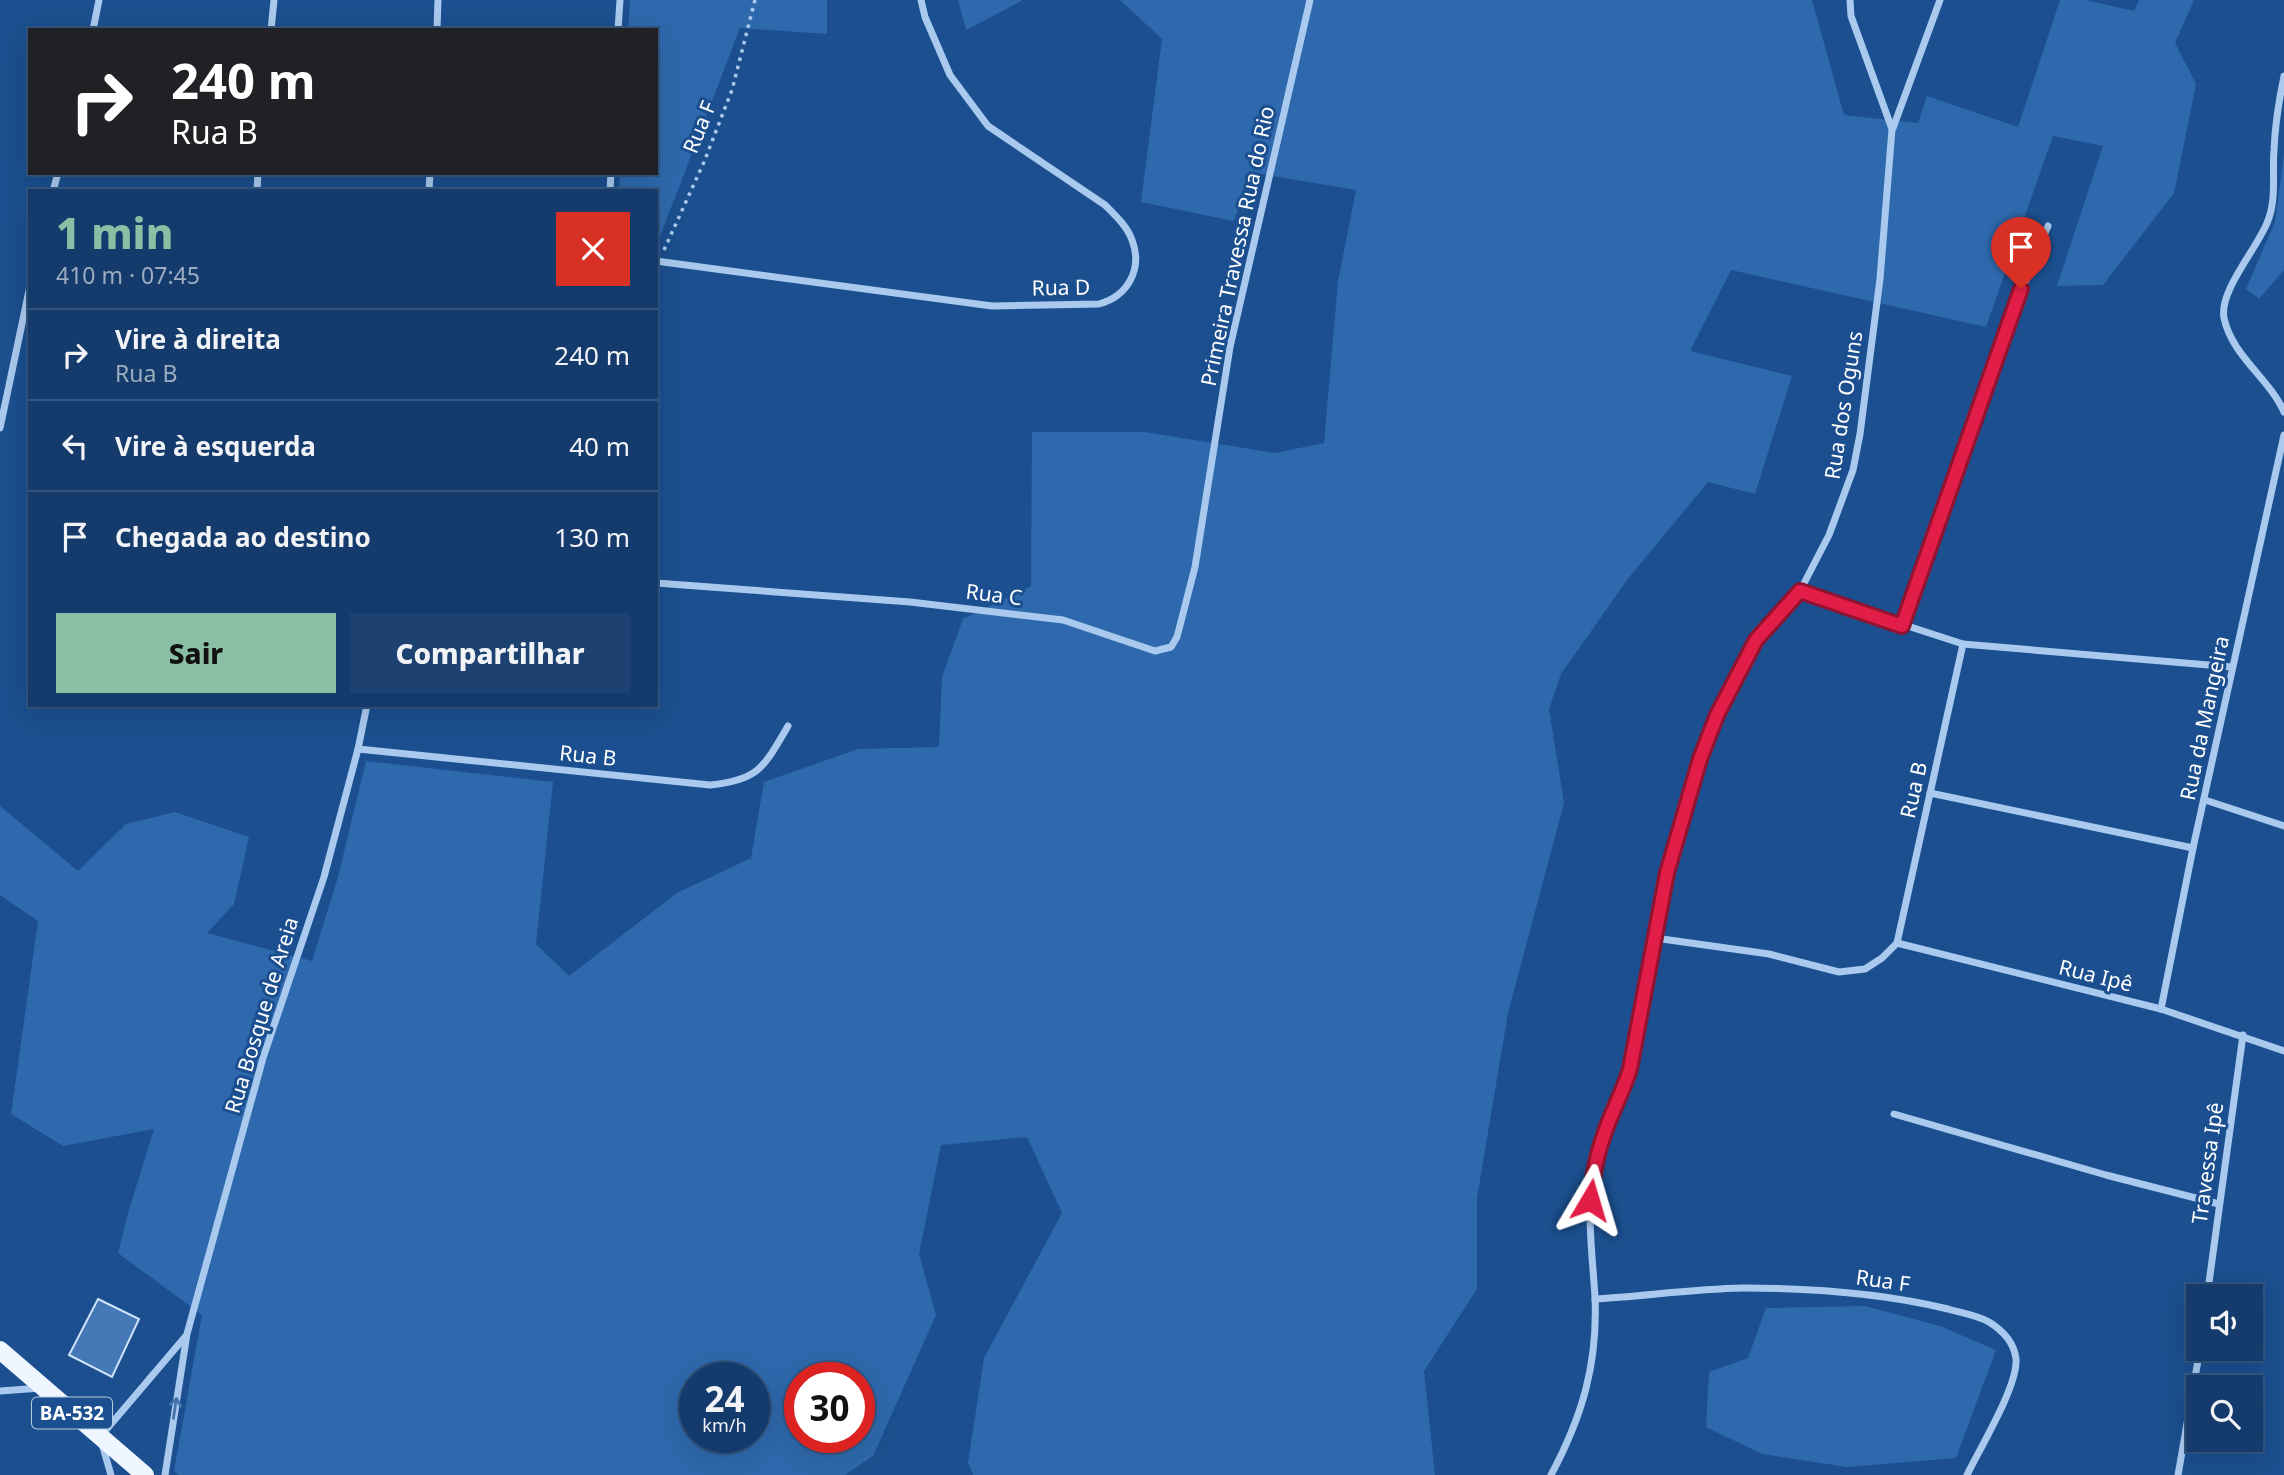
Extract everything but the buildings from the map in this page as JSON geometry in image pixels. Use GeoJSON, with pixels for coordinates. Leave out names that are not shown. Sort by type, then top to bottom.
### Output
{"type":"FeatureCollection","features":[{"type":"Feature","properties":{"kind":"main road","name":"BA-532"},"geometry":{"type":"LineString","coordinates":[[0,1350],[145,1475]]}},
{"type":"Feature","properties":{"kind":"street"},"geometry":{"type":"LineString","coordinates":[[93,28],[99,0]]}},
{"type":"Feature","properties":{"kind":"street"},"geometry":{"type":"LineString","coordinates":[[271,28],[274,0]]}},
{"type":"Feature","properties":{"kind":"street"},"geometry":{"type":"LineString","coordinates":[[437,28],[438,0]]}},
{"type":"Feature","properties":{"kind":"street"},"geometry":{"type":"LineString","coordinates":[[618,28],[620,0]]}},
{"type":"Feature","properties":{"kind":"street","name":"Rua D"},"geometry":{"type":"LineString","coordinates":[[658,261],[992,306],[1099,304],[1113,300],[1122,293],[1134,268],[1135,254],[1132,239],[1118,218],[1105,205],[988,126],[950,75],[925,18],[921,0]]}},
{"type":"Feature","properties":{"kind":"street","name":"Primeira Travessa Rua do Rio"},"geometry":{"type":"LineString","coordinates":[[1204,500],[1230,347],[1310,0]]}},
{"type":"Feature","properties":{"kind":"street","name":"Rua dos Oguns"},"geometry":{"type":"LineString","coordinates":[[1551,1475],[1576,1426],[1588,1388],[1595,1300],[1590,1200],[1595,1165],[1604,1133],[1624,1090],[1630,1069],[1667,873],[1700,759],[1717,715],[1756,640],[1800,591],[1829,535],[1853,470],[1880,279],[1892,129],[1851,16],[1850,0]]}},
{"type":"Feature","properties":{"kind":"street"},"geometry":{"type":"LineString","coordinates":[[1892,129],[1940,0]]}},
{"type":"Feature","properties":{"kind":"street"},"geometry":{"type":"LineString","coordinates":[[2284,76],[2275,126],[2274,186],[2269,221],[2230,288],[2223,309],[2228,330],[2242,355],[2284,412]]}},
{"type":"Feature","properties":{"kind":"street"},"geometry":{"type":"LineString","coordinates":[[1902,626],[2021,289],[2048,226]]}},
{"type":"Feature","properties":{"kind":"street"},"geometry":{"type":"LineString","coordinates":[[0,428],[28,295]]}},
{"type":"Feature","properties":{"kind":"street","name":"Rua da Mangeira"},"geometry":{"type":"LineString","coordinates":[[2161,1009],[2193,848],[2284,435]]}},
{"type":"Feature","properties":{"kind":"street","name":"Rua C"},"geometry":{"type":"LineString","coordinates":[[658,583],[910,603],[1063,620],[1161,651],[1171,647],[1177,637],[1195,567],[1204,500]]}},
{"type":"Feature","properties":{"kind":"street"},"geometry":{"type":"LineString","coordinates":[[1800,591],[1963,644],[2232,667]]}},
{"type":"Feature","properties":{"kind":"street","name":"Rua B"},"geometry":{"type":"LineString","coordinates":[[1896,943],[1963,644]]}},
{"type":"Feature","properties":{"kind":"street","name":"Rua Bosque de Areia"},"geometry":{"type":"LineString","coordinates":[[164,1475],[187,1335],[263,1058],[324,877],[367,707]]}},
{"type":"Feature","properties":{"kind":"street","name":"Rua B"},"geometry":{"type":"LineString","coordinates":[[358,748],[710,785],[732,783],[748,777],[762,767],[788,726]]}},
{"type":"Feature","properties":{"kind":"street"},"geometry":{"type":"LineString","coordinates":[[1930,793],[2193,848]]}},
{"type":"Feature","properties":{"kind":"street"},"geometry":{"type":"LineString","coordinates":[[2205,800],[2284,826]]}},
{"type":"Feature","properties":{"kind":"street"},"geometry":{"type":"LineString","coordinates":[[1655,938],[1769,954],[1839,972],[1865,969],[1882,958],[1896,943]]}},
{"type":"Feature","properties":{"kind":"street","name":"Rua Ipê"},"geometry":{"type":"LineString","coordinates":[[1896,943],[2161,1009],[2284,1051]]}},
{"type":"Feature","properties":{"kind":"street","name":"Travessa Ipê"},"geometry":{"type":"LineString","coordinates":[[2209,1284],[2243,1035]]}},
{"type":"Feature","properties":{"kind":"street"},"geometry":{"type":"LineString","coordinates":[[1894,1114],[2105,1175],[2219,1204]]}},
{"type":"Feature","properties":{"kind":"street","name":"Rua F"},"geometry":{"type":"LineString","coordinates":[[1595,1300],[1742,1288],[1797,1290],[1861,1294],[1928,1304],[1987,1321],[2003,1333],[2012,1345],[2016,1358],[2015,1372],[2011,1389],[1967,1475]]}},
{"type":"Feature","properties":{"kind":"street","name":"Rua Bosque de Areia"},"geometry":{"type":"LineString","coordinates":[[100,1437],[187,1335]]}},
{"type":"Feature","properties":{"kind":"street"},"geometry":{"type":"LineString","coordinates":[[2178,1475],[2198,1361]]}},
{"type":"Feature","properties":{"kind":"street"},"geometry":{"type":"LineString","coordinates":[[0,1391],[44,1388]]}},
{"type":"Feature","properties":{"kind":"street"},"geometry":{"type":"LineString","coordinates":[[100,1437],[111,1475]]}},
{"type":"Feature","properties":{"kind":"path","name":"Rua F"},"geometry":{"type":"LineString","coordinates":[[658,261],[704,162],[728,102],[755,0]]}},
{"type":"Feature","properties":{"kind":"shaded area"},"geometry":{"type":"Polygon","coordinates":[[[630,0],[827,0],[827,34],[740,28],[658,242],[658,189],[619,189],[620,175],[658,175],[658,28],[628,28],[630,0]]]}},
{"type":"Feature","properties":{"kind":"shaded area"},"geometry":{"type":"Polygon","coordinates":[[[958,0],[1023,0],[966,30],[958,0]]]}},
{"type":"Feature","properties":{"kind":"shaded area"},"geometry":{"type":"Polygon","coordinates":[[[1120,0],[1812,0],[1844,115],[1918,123],[1927,96],[2018,127],[2060,0],[2086,0],[2134,11],[2139,0],[2194,0],[2175,43],[2196,84],[2174,193],[2103,285],[2057,286],[2103,146],[2053,136],[1986,327],[1731,270],[1690,351],[1792,376],[1755,494],[1708,482],[1627,580],[1561,674],[1549,709],[1564,803],[1508,1013],[1477,1198],[1477,1289],[1424,1371],[1435,1475],[973,1475],[968,1463],[984,1358],[1062,1213],[1027,1137],[941,1145],[919,1254],[936,1315],[875,1452],[875,1362],[784,1362],[784,1453],[874,1453],[845,1475],[179,1475],[174,1471],[202,1315],[118,1253],[154,1129],[63,1146],[11,1114],[38,921],[0,895],[0,806],[78,871],[126,824],[175,812],[249,837],[234,904],[207,933],[312,961],[338,877],[366,761],[553,782],[536,944],[569,976],[677,893],[751,858],[764,782],[858,749],[939,747],[942,677],[963,619],[1031,586],[1032,432],[1145,432],[1275,453],[1324,443],[1338,281],[1356,190],[1250,172],[1234,221],[1141,202],[1162,39],[1120,0]]]}},
{"type":"Feature","properties":{"kind":"shaded area"},"geometry":{"type":"Polygon","coordinates":[[[2284,154],[2284,270],[2259,299],[2246,289],[2275,222],[2284,154]]]}},
{"type":"Feature","properties":{"kind":"shaded area"},"geometry":{"type":"Polygon","coordinates":[[[1865,1306],[1940,1326],[1996,1350],[1956,1458],[1847,1467],[1762,1454],[1706,1427],[1709,1372],[1748,1358],[1766,1308],[1865,1306]]]}},
{"type":"Feature","properties":{"kind":"route"},"geometry":{"type":"LineString","coordinates":[[1590,1200],[1595,1165],[1604,1133],[1624,1090],[1630,1069],[1667,873],[1700,759],[1726,695],[1756,640],[1800,591],[1902,626],[2021,289]]}}]}
